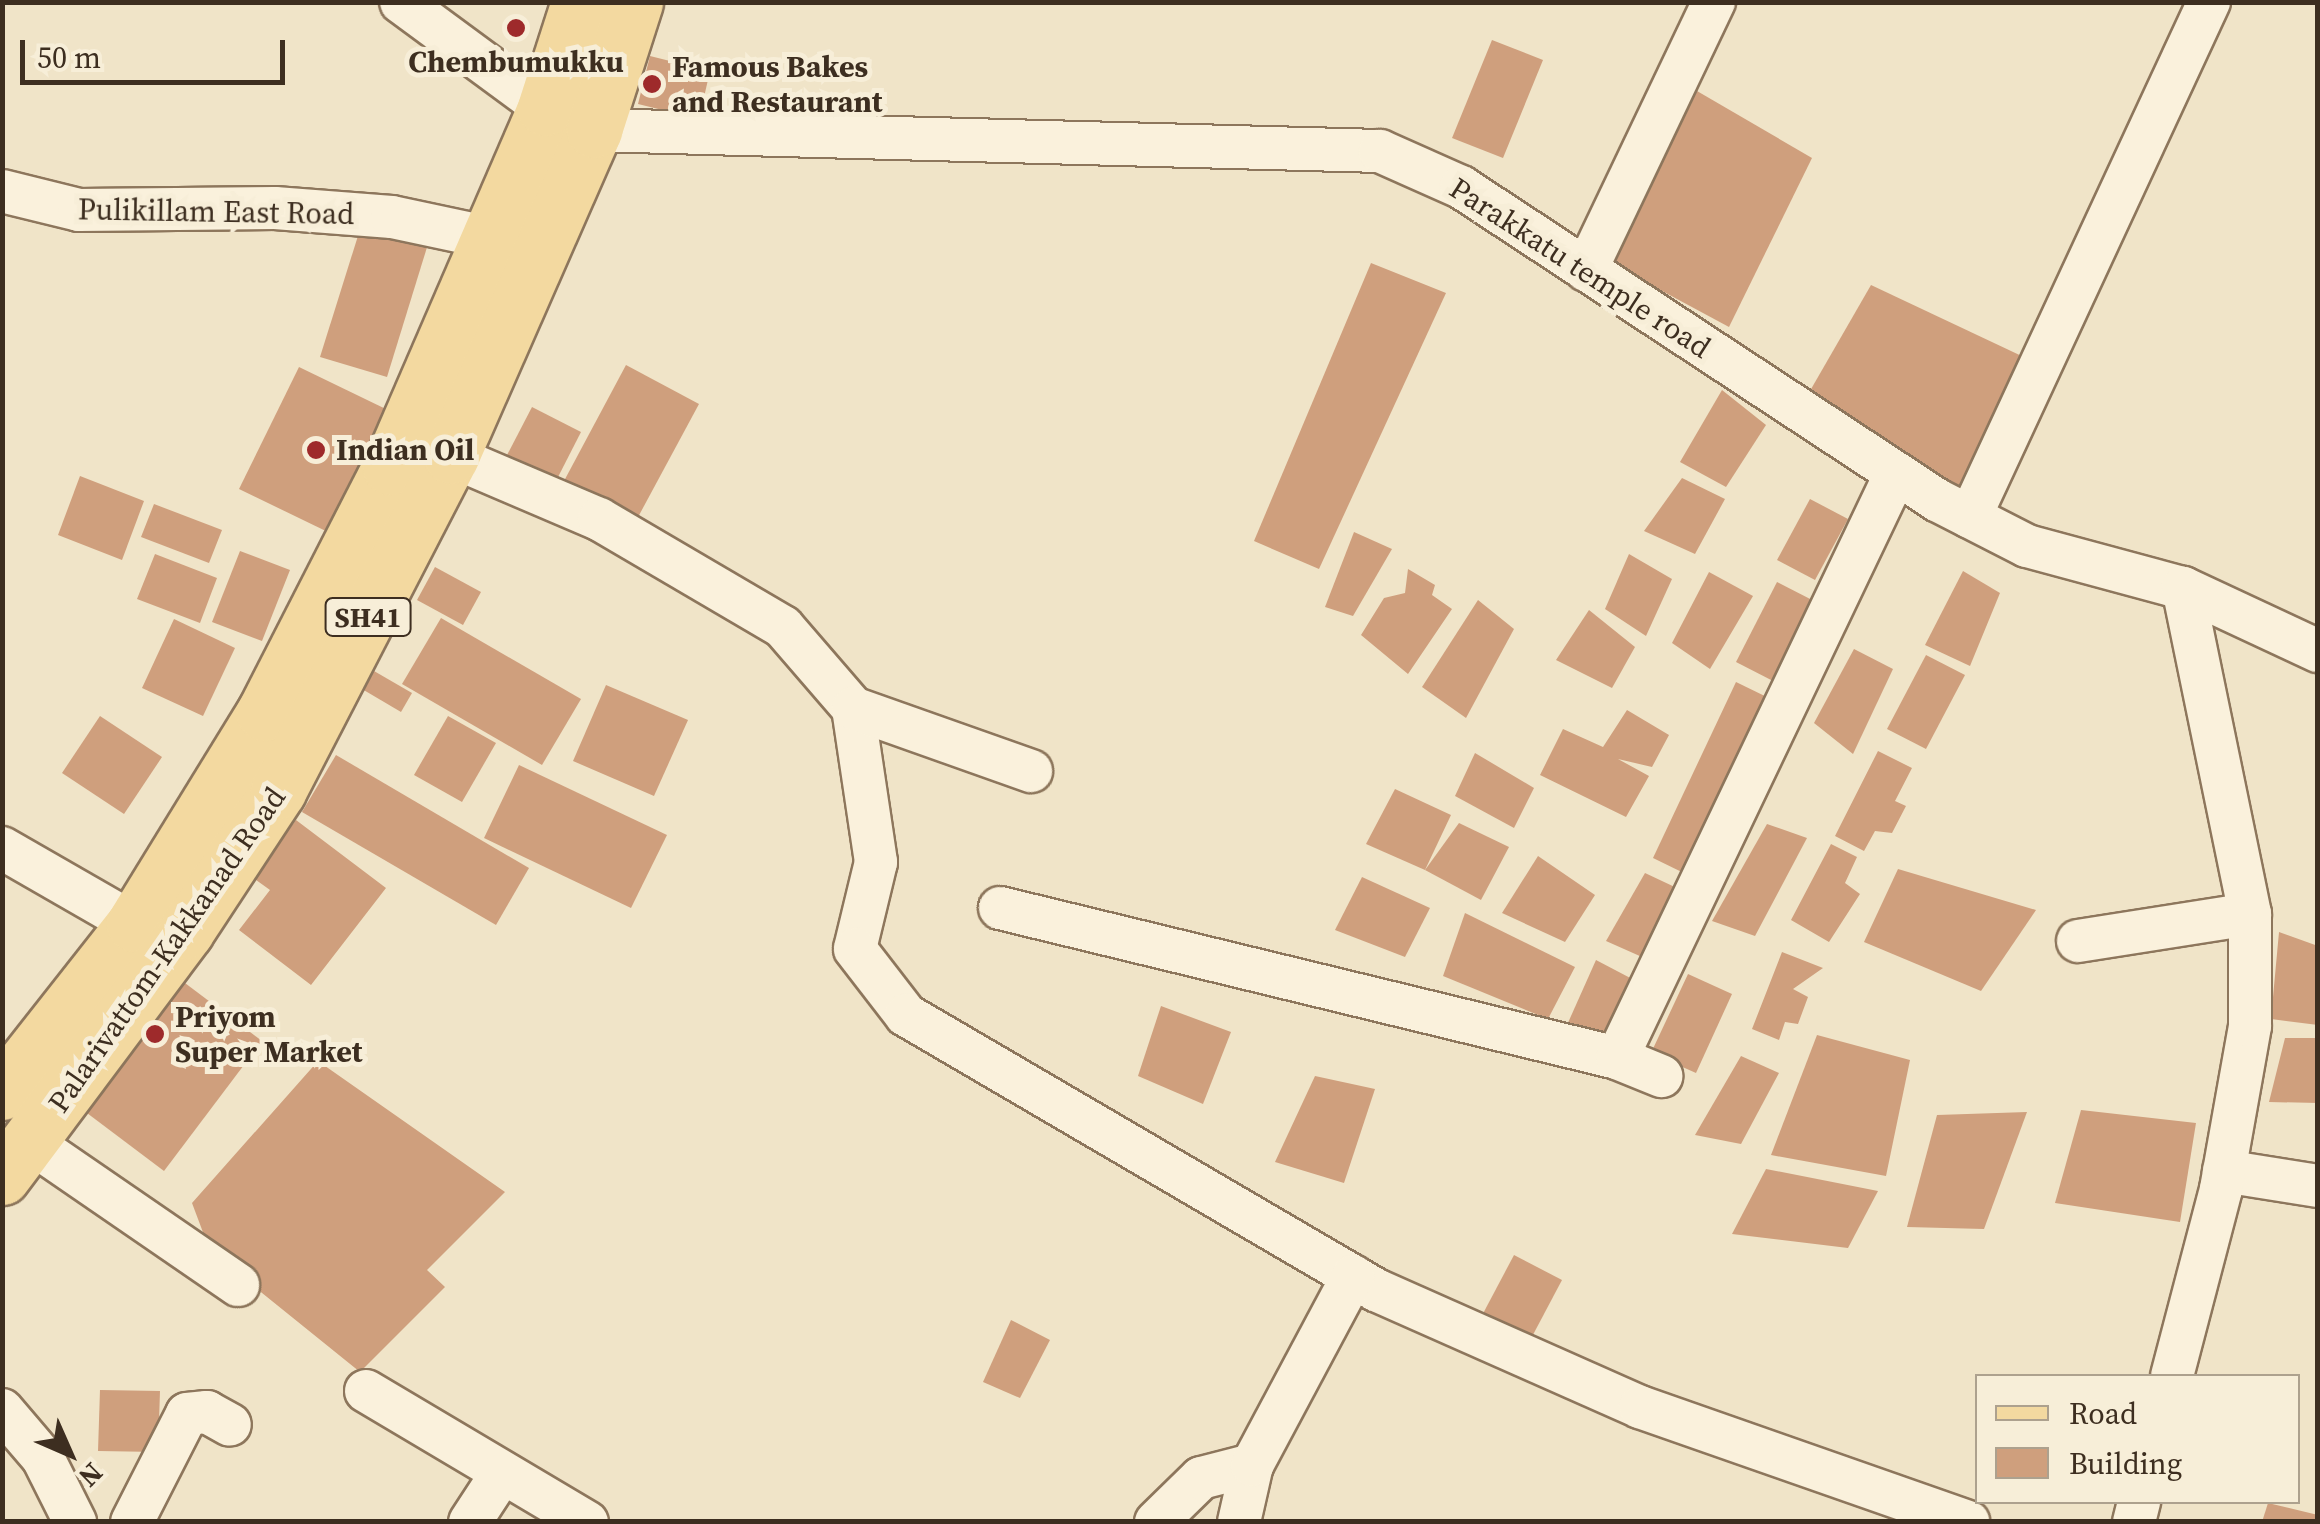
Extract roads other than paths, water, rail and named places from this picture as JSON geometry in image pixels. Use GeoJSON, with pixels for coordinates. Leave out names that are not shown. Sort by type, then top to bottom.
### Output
{"type":"FeatureCollection","features":[{"type":"Feature","properties":{"kind":"main road"},"geometry":{"type":"LineString","coordinates":[[2,1092],[134,924],[394,513],[490,238],[545,108],[579,2]]}},
{"type":"Feature","properties":{"kind":"main road","name":"Palarivattom-Kakkanad Road"},"geometry":{"type":"LineString","coordinates":[[18,1160],[278,791],[394,513],[452,456],[594,130],[635,2]]}},
{"type":"Feature","properties":{"kind":"street"},"geometry":{"type":"LineString","coordinates":[[401,2],[545,108]]}},
{"type":"Feature","properties":{"kind":"street"},"geometry":{"type":"LineString","coordinates":[[1586,270],[1714,2]]}},
{"type":"Feature","properties":{"kind":"street"},"geometry":{"type":"LineString","coordinates":[[1970,517],[2209,2]]}},
{"type":"Feature","properties":{"kind":"street","name":"Parakkatu temple road"},"geometry":{"type":"LineString","coordinates":[[594,130],[1380,151],[1461,187],[1896,473],[1970,517],[2027,546],[2183,588],[2318,651]]}},
{"type":"Feature","properties":{"kind":"street","name":"Pulikillam East Road"},"geometry":{"type":"LineString","coordinates":[[2,191],[79,210],[275,208],[392,217],[490,238]]}},
{"type":"Feature","properties":{"kind":"street"},"geometry":{"type":"LineString","coordinates":[[452,456],[599,519],[782,627],[853,708],[1031,771]]}},
{"type":"Feature","properties":{"kind":"street"},"geometry":{"type":"LineString","coordinates":[[1617,1058],[1896,473]]}},
{"type":"Feature","properties":{"kind":"street"},"geometry":{"type":"LineString","coordinates":[[2173,1374],[2224,1171],[2250,1026],[2250,914],[2183,588]]}},
{"type":"Feature","properties":{"kind":"street"},"geometry":{"type":"LineString","coordinates":[[853,708],[876,862],[855,949],[906,1015],[1353,1276],[1640,1407],[1968,1522]]}},
{"type":"Feature","properties":{"kind":"street"},"geometry":{"type":"LineString","coordinates":[[2,848],[134,924]]}},
{"type":"Feature","properties":{"kind":"street"},"geometry":{"type":"LineString","coordinates":[[1000,908],[1617,1058],[1662,1076]]}},
{"type":"Feature","properties":{"kind":"street"},"geometry":{"type":"LineString","coordinates":[[2078,942],[2250,914]]}},
{"type":"Feature","properties":{"kind":"street"},"geometry":{"type":"LineString","coordinates":[[18,1160],[238,1284]]}},
{"type":"Feature","properties":{"kind":"street"},"geometry":{"type":"LineString","coordinates":[[2224,1171],[2318,1186]]}},
{"type":"Feature","properties":{"kind":"street"},"geometry":{"type":"LineString","coordinates":[[1239,1522],[1252,1465],[1353,1276]]}},
{"type":"Feature","properties":{"kind":"street"},"geometry":{"type":"LineString","coordinates":[[366,1391],[500,1476],[587,1522]]}},
{"type":"Feature","properties":{"kind":"street"},"geometry":{"type":"LineString","coordinates":[[2,1410],[43,1458],[75,1522]]}},
{"type":"Feature","properties":{"kind":"street"},"geometry":{"type":"LineString","coordinates":[[132,1522],[187,1414],[207,1412],[230,1424]]}},
{"type":"Feature","properties":{"kind":"street"},"geometry":{"type":"LineString","coordinates":[[1156,1522],[1201,1478],[1252,1465]]}},
{"type":"Feature","properties":{"kind":"street"},"geometry":{"type":"LineString","coordinates":[[470,1522],[500,1476]]}},
{"type":"Feature","properties":{"kind":"place","name":"Chembumukku"},"geometry":{"type":"Point","coordinates":[516,28]}},
{"type":"Feature","properties":{"kind":"place","name":"Famous Bakes and Restaurant"},"geometry":{"type":"Point","coordinates":[652,84]}},
{"type":"Feature","properties":{"kind":"place","name":"Indian Oil"},"geometry":{"type":"Point","coordinates":[316,450]}},
{"type":"Feature","properties":{"kind":"place","name":"Priyom Super Market"},"geometry":{"type":"Point","coordinates":[155,1034]}}]}
